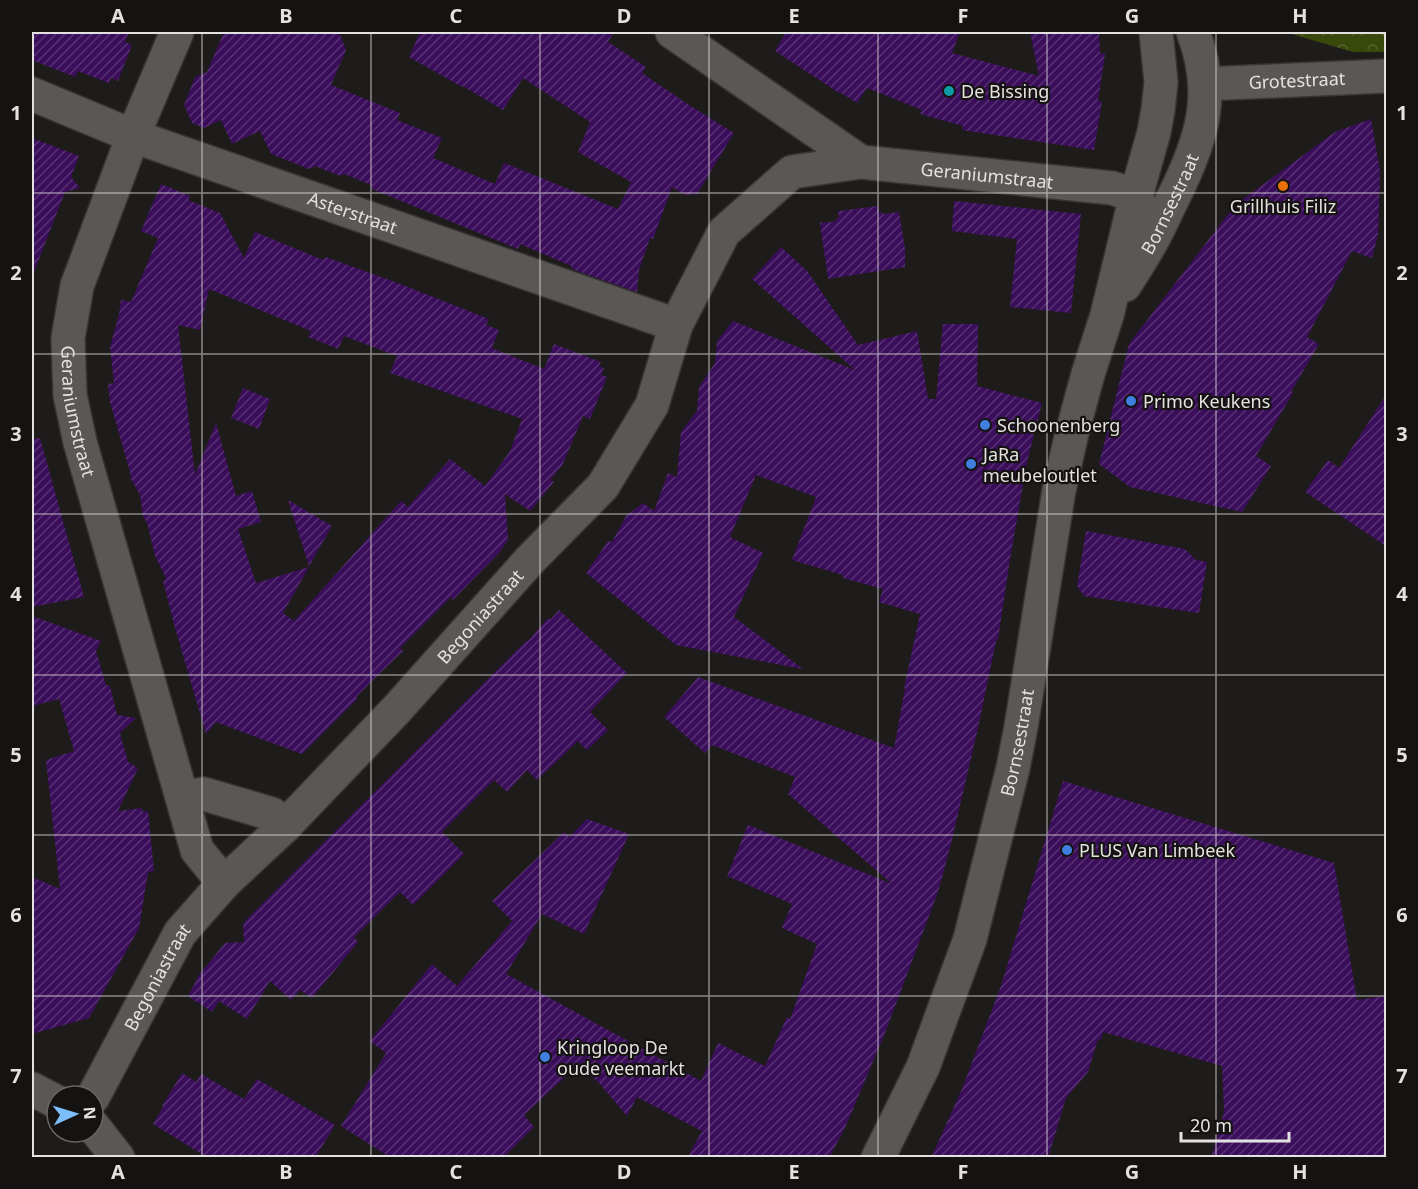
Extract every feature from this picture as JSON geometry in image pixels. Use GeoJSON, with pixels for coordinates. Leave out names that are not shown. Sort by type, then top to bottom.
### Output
{"type":"FeatureCollection","features":[{"type":"Feature","properties":{"kind":"street","name":"Geraniumstraat"},"geometry":{"type":"LineString","coordinates":[[177,32],[134,135],[77,286],[68,338],[70,394],[80,442],[197,850],[224,883]]}},
{"type":"Feature","properties":{"kind":"street","name":"Geraniumstraat"},"geometry":{"type":"LineString","coordinates":[[672,32],[861,162],[1112,188],[1136,196]]}},
{"type":"Feature","properties":{"kind":"street","name":"Bornsestraat"},"geometry":{"type":"LineString","coordinates":[[878,1158],[923,1067],[970,939],[1013,768],[1059,490],[1072,433],[1107,315],[1154,132],[1161,82],[1156,32]]}},
{"type":"Feature","properties":{"kind":"street","name":"Bornsestraat"},"geometry":{"type":"LineString","coordinates":[[1107,315],[1154,237],[1190,164],[1197,144],[1204,113],[1205,84],[1200,49],[1193,32]]}},
{"type":"Feature","properties":{"kind":"street","name":"Grotestraat"},"geometry":{"type":"LineString","coordinates":[[1161,82],[1205,84],[1386,76]]}},
{"type":"Feature","properties":{"kind":"street","name":"Asterstraat"},"geometry":{"type":"LineString","coordinates":[[32,94],[134,135],[676,325]]}},
{"type":"Feature","properties":{"kind":"street"},"geometry":{"type":"LineString","coordinates":[[804,122],[792,172],[861,162]]}},
{"type":"Feature","properties":{"kind":"street","name":"Begoniastraat"},"geometry":{"type":"LineString","coordinates":[[100,1084],[180,933],[224,883],[285,826],[397,709],[530,560],[603,486],[652,405],[676,325],[724,232],[792,172]]}},
{"type":"Feature","properties":{"kind":"street"},"geometry":{"type":"LineString","coordinates":[[1136,196],[1154,237]]}},
{"type":"Feature","properties":{"kind":"street"},"geometry":{"type":"LineString","coordinates":[[183,797],[204,794],[272,814],[285,826]]}},
{"type":"Feature","properties":{"kind":"street"},"geometry":{"type":"LineString","coordinates":[[105,1141],[118,1158]]}},
{"type":"Feature","properties":{"kind":"green space"},"geometry":{"type":"Polygon","coordinates":[[[1289,32],[1386,32],[1386,52],[1353,52],[1289,32]]]}},
{"type":"Feature","properties":{"kind":"building"},"geometry":{"type":"Polygon","coordinates":[[[32,32],[129,32],[125,42],[132,45],[118,81],[111,78],[109,83],[78,71],[75,77],[32,60],[32,32]]]}},
{"type":"Feature","properties":{"kind":"building"},"geometry":{"type":"Polygon","coordinates":[[[224,32],[339,32],[346,50],[331,85],[400,113],[397,120],[442,138],[433,158],[495,184],[504,163],[618,209],[631,182],[578,152],[590,122],[523,78],[503,110],[409,57],[420,32],[614,32],[608,42],[646,67],[642,73],[734,133],[697,194],[685,195],[672,187],[639,270],[637,292],[572,269],[571,266],[520,244],[518,249],[372,189],[371,185],[344,174],[340,176],[315,166],[309,169],[271,154],[260,131],[232,144],[221,120],[204,128],[192,123],[184,105],[195,77],[207,72],[224,32]]]}},
{"type":"Feature","properties":{"kind":"building","name":"De Bissing"},"geometry":{"type":"Polygon","coordinates":[[[786,32],[960,32],[952,53],[1039,76],[1030,32],[1099,32],[1100,53],[1105,54],[1098,101],[1102,101],[1094,150],[962,130],[963,126],[920,114],[922,110],[867,88],[857,103],[775,51],[786,32]]]}},
{"type":"Feature","properties":{"kind":"building"},"geometry":{"type":"Polygon","coordinates":[[[1371,119],[1380,171],[1378,235],[1372,258],[1352,251],[1307,337],[1319,344],[1256,456],[1271,466],[1242,512],[1130,487],[1099,464],[1129,344],[1235,205],[1335,132],[1371,119]]]}},
{"type":"Feature","properties":{"kind":"building"},"geometry":{"type":"Polygon","coordinates":[[[32,138],[79,156],[71,177],[80,188],[65,192],[34,272],[32,272],[32,138]]]}},
{"type":"Feature","properties":{"kind":"building"},"geometry":{"type":"Polygon","coordinates":[[[161,184],[190,196],[188,200],[220,213],[244,258],[255,232],[323,260],[326,257],[489,319],[486,325],[499,330],[492,348],[544,369],[554,344],[601,362],[599,366],[604,368],[601,375],[607,377],[590,419],[583,416],[563,464],[550,480],[554,482],[530,511],[505,494],[508,540],[499,553],[453,600],[451,597],[400,648],[403,651],[302,754],[216,722],[206,734],[175,628],[163,581],[166,578],[155,556],[147,523],[143,516],[140,495],[131,479],[110,402],[108,384],[114,383],[110,347],[121,300],[131,302],[158,238],[141,231],[161,184]],[[209,289],[200,330],[178,325],[195,475],[216,423],[236,496],[252,491],[261,522],[238,529],[256,583],[309,567],[283,613],[294,621],[401,501],[408,507],[450,459],[485,486],[510,451],[522,419],[390,373],[397,356],[344,336],[338,349],[308,337],[311,331],[209,289]]]}},
{"type":"Feature","properties":{"kind":"building"},"geometry":{"type":"Polygon","coordinates":[[[954,201],[1081,214],[1071,313],[1010,307],[1017,239],[952,231],[954,201]]]}},
{"type":"Feature","properties":{"kind":"building"},"geometry":{"type":"Polygon","coordinates":[[[878,206],[879,212],[883,214],[899,212],[905,249],[905,267],[828,279],[820,223],[837,221],[838,211],[878,206]]]}},
{"type":"Feature","properties":{"kind":"building"},"geometry":{"type":"Polygon","coordinates":[[[781,247],[807,271],[858,345],[917,331],[928,399],[936,399],[943,324],[978,324],[977,386],[1042,403],[1027,462],[998,639],[938,892],[885,1033],[845,1128],[829,1158],[687,1158],[702,1131],[637,1097],[627,1116],[599,1083],[579,1064],[524,1115],[534,1127],[503,1158],[391,1158],[341,1126],[386,1053],[370,1041],[432,964],[457,986],[512,921],[492,901],[564,832],[569,837],[587,819],[629,834],[584,934],[542,914],[506,974],[701,1081],[718,1043],[765,1066],[787,1017],[790,1019],[817,944],[782,928],[792,904],[727,876],[748,825],[892,884],[788,794],[795,777],[712,745],[705,753],[664,717],[698,677],[894,748],[920,614],[879,602],[883,589],[792,560],[816,497],[756,475],[730,537],[763,553],[734,617],[803,669],[676,645],[586,573],[608,541],[612,542],[626,516],[643,503],[654,511],[668,473],[677,477],[681,432],[697,411],[699,387],[715,363],[717,341],[733,321],[855,370],[752,279],[781,247]]]}},
{"type":"Feature","properties":{"kind":"building"},"geometry":{"type":"Polygon","coordinates":[[[243,388],[270,399],[259,429],[231,418],[243,388]]]}},
{"type":"Feature","properties":{"kind":"building"},"geometry":{"type":"Polygon","coordinates":[[[1386,395],[1386,546],[1305,492],[1328,460],[1339,468],[1386,395]]]}},
{"type":"Feature","properties":{"kind":"building"},"geometry":{"type":"Polygon","coordinates":[[[40,438],[84,597],[32,607],[32,439],[40,438]]]}},
{"type":"Feature","properties":{"kind":"building"},"geometry":{"type":"Polygon","coordinates":[[[288,500],[332,526],[309,566],[288,500]]]}},
{"type":"Feature","properties":{"kind":"building"},"geometry":{"type":"Polygon","coordinates":[[[1086,531],[1185,549],[1196,560],[1207,562],[1199,613],[1084,596],[1077,586],[1086,531]]]}},
{"type":"Feature","properties":{"kind":"building"},"geometry":{"type":"Polygon","coordinates":[[[559,610],[627,673],[590,712],[608,730],[587,750],[578,741],[537,780],[527,770],[507,792],[494,780],[442,832],[464,854],[413,905],[400,892],[354,937],[358,942],[312,998],[300,990],[291,1000],[270,981],[247,1019],[219,1001],[212,1012],[188,996],[199,975],[225,943],[244,942],[243,924],[248,918],[528,641],[547,619],[551,619],[559,610]]]}},
{"type":"Feature","properties":{"kind":"building"},"geometry":{"type":"Polygon","coordinates":[[[32,616],[101,641],[96,651],[106,685],[110,686],[117,715],[136,718],[120,733],[128,762],[138,768],[118,811],[142,808],[143,812],[148,811],[154,871],[148,872],[139,928],[89,1018],[32,1034],[32,877],[60,889],[46,760],[74,751],[59,699],[32,706],[32,616]]]}},
{"type":"Feature","properties":{"kind":"building"},"geometry":{"type":"Polygon","coordinates":[[[1063,781],[1334,863],[1357,1000],[1386,996],[1386,1158],[1211,1158],[1224,1112],[1222,1066],[1103,1032],[1101,1040],[1098,1039],[1088,1072],[1066,1098],[1048,1158],[931,1158],[962,1089],[1001,986],[1063,781]]]}},
{"type":"Feature","properties":{"kind":"building"},"geometry":{"type":"Polygon","coordinates":[[[182,1073],[196,1082],[201,1074],[244,1099],[257,1079],[335,1125],[315,1158],[208,1158],[153,1124],[182,1073]]]}},
{"type":"Feature","properties":{"kind":"place","name":"De Bissing"},"geometry":{"type":"Point","coordinates":[949,91]}},
{"type":"Feature","properties":{"kind":"place","name":"Grillhuis Filiz"},"geometry":{"type":"Point","coordinates":[1283,186]}},
{"type":"Feature","properties":{"kind":"place","name":"Primo Keukens"},"geometry":{"type":"Point","coordinates":[1131,401]}},
{"type":"Feature","properties":{"kind":"place","name":"Schoonenberg"},"geometry":{"type":"Point","coordinates":[985,425]}},
{"type":"Feature","properties":{"kind":"place","name":"JaRa meubeloutlet"},"geometry":{"type":"Point","coordinates":[971,464]}},
{"type":"Feature","properties":{"kind":"place","name":"PLUS Van Limbeek"},"geometry":{"type":"Point","coordinates":[1067,850]}},
{"type":"Feature","properties":{"kind":"place","name":"Kringloop De oude veemarkt"},"geometry":{"type":"Point","coordinates":[545,1057]}}]}
